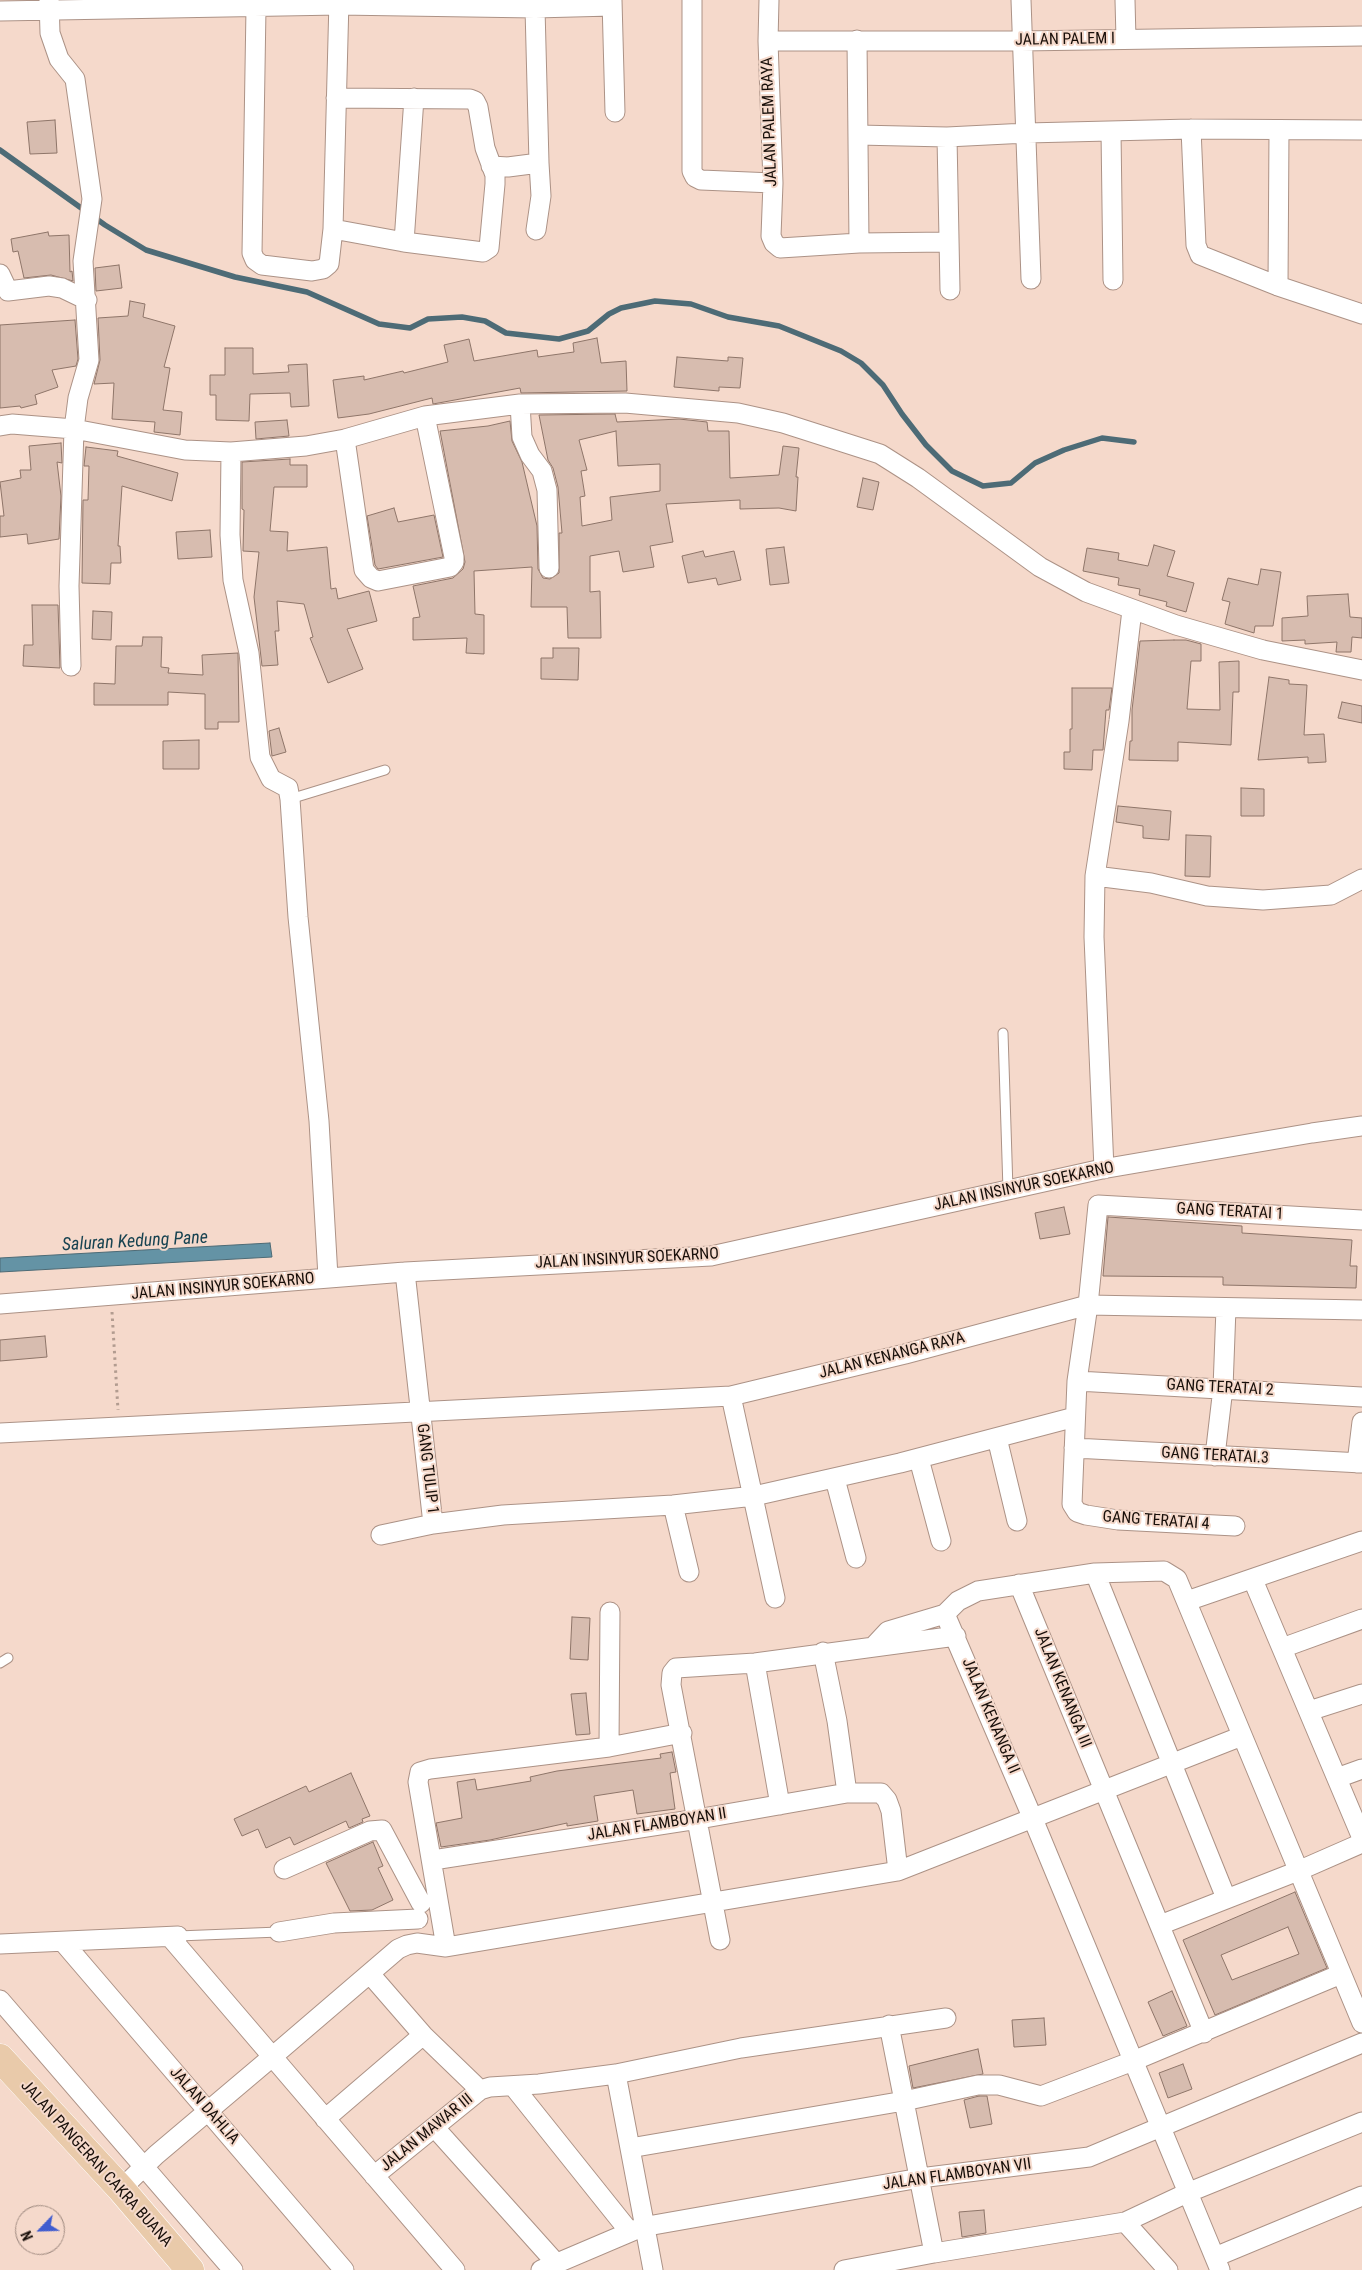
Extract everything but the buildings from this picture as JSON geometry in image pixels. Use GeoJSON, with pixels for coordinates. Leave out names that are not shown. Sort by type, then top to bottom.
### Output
{"type":"FeatureCollection","features":[{"type":"Feature","properties":{"kind":"main road","name":"JALAN PANGERAN CAKRA BUANA"},"geometry":{"type":"LineString","coordinates":[[0,2058],[121,2189],[190,2270]]}},
{"type":"Feature","properties":{"kind":"street"},"geometry":{"type":"LineString","coordinates":[[692,0],[692,171],[695,177],[701,180],[773,183]]}},
{"type":"Feature","properties":{"kind":"street","name":"JALAN PALEM RAYA"},"geometry":{"type":"LineString","coordinates":[[770,0],[768,41],[773,183],[771,236],[774,244],[780,248],[859,243]]}},
{"type":"Feature","properties":{"kind":"street"},"geometry":{"type":"LineString","coordinates":[[1021,0],[1031,279]]}},
{"type":"Feature","properties":{"kind":"street"},"geometry":{"type":"LineString","coordinates":[[1125,0],[1126,39]]}},
{"type":"Feature","properties":{"kind":"street"},"geometry":{"type":"LineString","coordinates":[[256,8],[252,253],[255,260],[262,265],[312,270],[324,269],[330,264],[333,229],[339,3]]}},
{"type":"Feature","properties":{"kind":"street"},"geometry":{"type":"LineString","coordinates":[[0,11],[49,5],[256,8],[339,3],[535,8],[612,3],[615,112]]}},
{"type":"Feature","properties":{"kind":"street"},"geometry":{"type":"LineString","coordinates":[[49,5],[50,34],[54,47],[59,59],[75,79],[92,200],[85,237],[83,261],[90,360],[78,398],[74,430],[69,586],[71,666]]}},
{"type":"Feature","properties":{"kind":"street"},"geometry":{"type":"LineString","coordinates":[[535,8],[541,196],[536,230]]}},
{"type":"Feature","properties":{"kind":"street","name":"JALAN PALEM I"},"geometry":{"type":"LineString","coordinates":[[768,41],[1022,41],[1362,36]]}},
{"type":"Feature","properties":{"kind":"street"},"geometry":{"type":"LineString","coordinates":[[857,40],[859,243],[949,242]]}},
{"type":"Feature","properties":{"kind":"street"},"geometry":{"type":"LineString","coordinates":[[333,229],[404,242],[483,252],[488,248],[495,184],[495,175],[485,148],[478,107],[475,101],[470,99],[336,98]]}},
{"type":"Feature","properties":{"kind":"street"},"geometry":{"type":"LineString","coordinates":[[404,242],[414,98]]}},
{"type":"Feature","properties":{"kind":"street"},"geometry":{"type":"LineString","coordinates":[[858,135],[946,137],[1026,132],[1190,129],[1362,130]]}},
{"type":"Feature","properties":{"kind":"street"},"geometry":{"type":"LineString","coordinates":[[1190,129],[1198,252],[1200,255],[1278,286],[1362,314]]}},
{"type":"Feature","properties":{"kind":"street"},"geometry":{"type":"LineString","coordinates":[[1111,131],[1113,280]]}},
{"type":"Feature","properties":{"kind":"street"},"geometry":{"type":"LineString","coordinates":[[1278,286],[1279,131]]}},
{"type":"Feature","properties":{"kind":"street"},"geometry":{"type":"LineString","coordinates":[[946,137],[950,290]]}},
{"type":"Feature","properties":{"kind":"street"},"geometry":{"type":"LineString","coordinates":[[491,166],[508,167],[539,163]]}},
{"type":"Feature","properties":{"kind":"street"},"geometry":{"type":"LineString","coordinates":[[0,274],[8,292],[49,286],[62,288],[87,300]]}},
{"type":"Feature","properties":{"kind":"street"},"geometry":{"type":"LineString","coordinates":[[0,426],[12,424],[74,430],[185,450],[231,452],[306,446],[345,439],[425,416],[520,404],[625,403],[730,412],[783,424],[880,454],[918,478],[1040,567],[1086,592],[1132,610],[1263,650],[1362,670]]}},
{"type":"Feature","properties":{"kind":"street"},"geometry":{"type":"LineString","coordinates":[[520,404],[522,436],[530,455],[542,471],[547,490],[549,568]]}},
{"type":"Feature","properties":{"kind":"street"},"geometry":{"type":"LineString","coordinates":[[345,439],[364,570],[371,578],[378,580],[450,568],[454,562],[454,557],[425,416]]}},
{"type":"Feature","properties":{"kind":"street"},"geometry":{"type":"LineString","coordinates":[[231,452],[230,535],[234,580],[249,653],[260,757],[265,770],[272,779],[288,788],[290,799],[298,917],[319,1121],[328,1278]]}},
{"type":"Feature","properties":{"kind":"street"},"geometry":{"type":"LineString","coordinates":[[1103,1152],[1094,937],[1095,876],[1119,721],[1132,610]]}},
{"type":"Feature","properties":{"kind":"street"},"geometry":{"type":"LineString","coordinates":[[1095,876],[1151,882],[1207,896],[1263,900],[1331,895],[1362,880]]}},
{"type":"Feature","properties":{"kind":"street","name":"JALAN INSINYUR SOEKARNO"},"geometry":{"type":"LineString","coordinates":[[0,1304],[405,1272],[711,1256],[1008,1190],[1103,1152],[1362,1126]]}},
{"type":"Feature","properties":{"kind":"street","name":"GANG TERATAI 1"},"geometry":{"type":"LineString","coordinates":[[1088,1304],[1098,1205],[1362,1220]]}},
{"type":"Feature","properties":{"kind":"street","name":"GANG TULIP 1"},"geometry":{"type":"LineString","coordinates":[[405,1272],[434,1524]]}},
{"type":"Feature","properties":{"kind":"street"},"geometry":{"type":"LineString","coordinates":[[1074,1448],[1077,1381],[1088,1304]]}},
{"type":"Feature","properties":{"kind":"street","name":"JALAN KENANGA RAYA"},"geometry":{"type":"LineString","coordinates":[[0,1433],[731,1396],[905,1354],[1088,1304],[1362,1310]]}},
{"type":"Feature","properties":{"kind":"street"},"geometry":{"type":"LineString","coordinates":[[1215,1456],[1223,1388],[1226,1308]]}},
{"type":"Feature","properties":{"kind":"street","name":"GANG TERATAI 2"},"geometry":{"type":"LineString","coordinates":[[1077,1381],[1362,1397]]}},
{"type":"Feature","properties":{"kind":"street"},"geometry":{"type":"LineString","coordinates":[[731,1396],[775,1598]]}},
{"type":"Feature","properties":{"kind":"street"},"geometry":{"type":"LineString","coordinates":[[381,1535],[434,1524],[503,1515],[673,1505],[754,1496],[835,1479],[1076,1417]]}},
{"type":"Feature","properties":{"kind":"street"},"geometry":{"type":"LineString","coordinates":[[1359,1463],[1362,1422]]}},
{"type":"Feature","properties":{"kind":"street"},"geometry":{"type":"LineString","coordinates":[[997,1438],[1017,1521]]}},
{"type":"Feature","properties":{"kind":"street","name":"GANG TERATAI.3"},"geometry":{"type":"LineString","coordinates":[[1074,1448],[1359,1463]]}},
{"type":"Feature","properties":{"kind":"street","name":"GANG TERATAI 4"},"geometry":{"type":"LineString","coordinates":[[1074,1448],[1072,1504],[1077,1512],[1086,1516],[1118,1520],[1235,1526]]}},
{"type":"Feature","properties":{"kind":"street"},"geometry":{"type":"LineString","coordinates":[[919,1458],[941,1541]]}},
{"type":"Feature","properties":{"kind":"street"},"geometry":{"type":"LineString","coordinates":[[835,1479],[856,1558]]}},
{"type":"Feature","properties":{"kind":"street"},"geometry":{"type":"LineString","coordinates":[[673,1505],[689,1572]]}},
{"type":"Feature","properties":{"kind":"street"},"geometry":{"type":"LineString","coordinates":[[1186,1601],[1253,1580],[1362,1541]]}},
{"type":"Feature","properties":{"kind":"street"},"geometry":{"type":"LineString","coordinates":[[874,1646],[888,1631],[945,1614],[966,1596],[978,1591],[1095,1573],[1164,1571],[1177,1579],[1341,1974],[1360,2011]]}},
{"type":"Feature","properties":{"kind":"street"},"geometry":{"type":"LineString","coordinates":[[1095,1573],[1226,1898]]}},
{"type":"Feature","properties":{"kind":"street"},"geometry":{"type":"LineString","coordinates":[[1253,1580],[1362,1838]]}},
{"type":"Feature","properties":{"kind":"street","name":"JALAN KENANGA III"},"geometry":{"type":"LineString","coordinates":[[1019,1584],[1204,2032]]}},
{"type":"Feature","properties":{"kind":"street"},"geometry":{"type":"LineString","coordinates":[[609,1746],[610,1612]]}},
{"type":"Feature","properties":{"kind":"street","name":"JALAN KENANGA II"},"geometry":{"type":"LineString","coordinates":[[945,1614],[956,1636],[1162,2127],[1217,2264]]}},
{"type":"Feature","properties":{"kind":"street"},"geometry":{"type":"LineString","coordinates":[[1282,1648],[1362,1619]]}},
{"type":"Feature","properties":{"kind":"street"},"geometry":{"type":"LineString","coordinates":[[720,1940],[682,1733],[671,1685],[672,1673],[676,1668],[755,1663],[823,1652],[956,1636]]}},
{"type":"Feature","properties":{"kind":"street"},"geometry":{"type":"LineString","coordinates":[[823,1652],[837,1721],[847,1793]]}},
{"type":"Feature","properties":{"kind":"street"},"geometry":{"type":"LineString","coordinates":[[755,1663],[780,1805]]}},
{"type":"Feature","properties":{"kind":"street"},"geometry":{"type":"LineString","coordinates":[[1309,1711],[1362,1694]]}},
{"type":"Feature","properties":{"kind":"street"},"geometry":{"type":"LineString","coordinates":[[446,1947],[418,1782],[418,1775],[423,1770],[609,1746],[682,1733]]}},
{"type":"Feature","properties":{"kind":"street"},"geometry":{"type":"LineString","coordinates":[[121,2189],[145,2166],[398,1949],[417,1944],[446,1947],[898,1871],[1242,1736]]}},
{"type":"Feature","properties":{"kind":"street"},"geometry":{"type":"LineString","coordinates":[[1338,1778],[1362,1769]]}},
{"type":"Feature","properties":{"kind":"street","name":"JALAN FLAMBOYAN II"},"geometry":{"type":"LineString","coordinates":[[432,1860],[698,1819],[847,1793],[881,1793],[887,1800],[891,1811],[898,1871]]}},
{"type":"Feature","properties":{"kind":"street"},"geometry":{"type":"LineString","coordinates":[[284,1869],[370,1831],[382,1830],[420,1911]]}},
{"type":"Feature","properties":{"kind":"street"},"geometry":{"type":"LineString","coordinates":[[1160,1925],[1226,1898],[1298,1872],[1362,1843]]}},
{"type":"Feature","properties":{"kind":"street"},"geometry":{"type":"LineString","coordinates":[[417,1944],[420,1911],[432,1860]]}},
{"type":"Feature","properties":{"kind":"street"},"geometry":{"type":"LineString","coordinates":[[279,1932],[420,1911]]}},
{"type":"Feature","properties":{"kind":"street"},"geometry":{"type":"LineString","coordinates":[[0,1944],[174,1937],[272,2057],[455,2270]]}},
{"type":"Feature","properties":{"kind":"street","name":"JALAN DAHLIA"},"geometry":{"type":"LineString","coordinates":[[63,1942],[344,2270]]}},
{"type":"Feature","properties":{"kind":"street"},"geometry":{"type":"LineString","coordinates":[[370,1974],[423,2035],[480,2090],[490,2087],[616,2074],[741,2048],[946,2018]]}},
{"type":"Feature","properties":{"kind":"street"},"geometry":{"type":"LineString","coordinates":[[630,2148],[904,2101],[978,2085],[999,2085],[1041,2096],[1133,2061],[1341,1974]]}},
{"type":"Feature","properties":{"kind":"street"},"geometry":{"type":"LineString","coordinates":[[0,2000],[233,2270]]}},
{"type":"Feature","properties":{"kind":"street"},"geometry":{"type":"LineString","coordinates":[[889,2025],[934,2253]]}},
{"type":"Feature","properties":{"kind":"street"},"geometry":{"type":"LineString","coordinates":[[326,2119],[423,2035]]}},
{"type":"Feature","properties":{"kind":"street","name":"JALAN FLAMBOYAN VII"},"geometry":{"type":"LineString","coordinates":[[549,2267],[637,2229],[920,2178],[1089,2157],[1362,2043]]}},
{"type":"Feature","properties":{"kind":"street"},"geometry":{"type":"LineString","coordinates":[[616,2074],[630,2148],[637,2229],[654,2270]]}},
{"type":"Feature","properties":{"kind":"street"},"geometry":{"type":"LineString","coordinates":[[513,2086],[637,2229]]}},
{"type":"Feature","properties":{"kind":"street","name":"JALAN MAWAR III"},"geometry":{"type":"LineString","coordinates":[[374,2176],[480,2090]]}},
{"type":"Feature","properties":{"kind":"street"},"geometry":{"type":"LineString","coordinates":[[844,2270],[934,2253],[1125,2222],[1187,2193],[1362,2122]]}},
{"type":"Feature","properties":{"kind":"street"},"geometry":{"type":"LineString","coordinates":[[435,2128],[549,2267]]}},
{"type":"Feature","properties":{"kind":"street"},"geometry":{"type":"LineString","coordinates":[[1217,2264],[1362,2196]]}},
{"type":"Feature","properties":{"kind":"street"},"geometry":{"type":"LineString","coordinates":[[1125,2222],[1168,2270]]}},
{"type":"Feature","properties":{"kind":"lane"},"geometry":{"type":"LineString","coordinates":[[290,799],[385,770]]}},
{"type":"Feature","properties":{"kind":"lane"},"geometry":{"type":"LineString","coordinates":[[1003,1032],[1008,1190]]}},
{"type":"Feature","properties":{"kind":"lane"},"geometry":{"type":"LineString","coordinates":[[174,1937],[279,1932]]}},
{"type":"Feature","properties":{"kind":"path"},"geometry":{"type":"LineString","coordinates":[[111,1296],[120,1427]]}},
{"type":"Feature","properties":{"kind":"water"},"geometry":{"type":"Polygon","coordinates":[[[270,1243],[272,1257],[0,1272],[0,1258],[270,1243]]]}},
{"type":"Feature","properties":{"kind":"waterway"},"geometry":{"type":"LineString","coordinates":[[0,150],[105,225],[146,250],[235,277],[307,292],[379,324],[410,328],[428,319],[462,317],[485,321],[506,333],[559,339],[588,331],[609,314],[621,308],[655,301],[691,304],[728,317],[779,326],[841,351],[861,363],[883,385],[926,445],[952,471],[983,486],[1011,483],[1035,463],[1064,450],[1102,438],[1134,442]]}},
{"type":"Feature","properties":{"kind":"water label","name":"Saluran Kedung Pane"},"geometry":{"type":"Point","coordinates":[135,1242]}}]}
